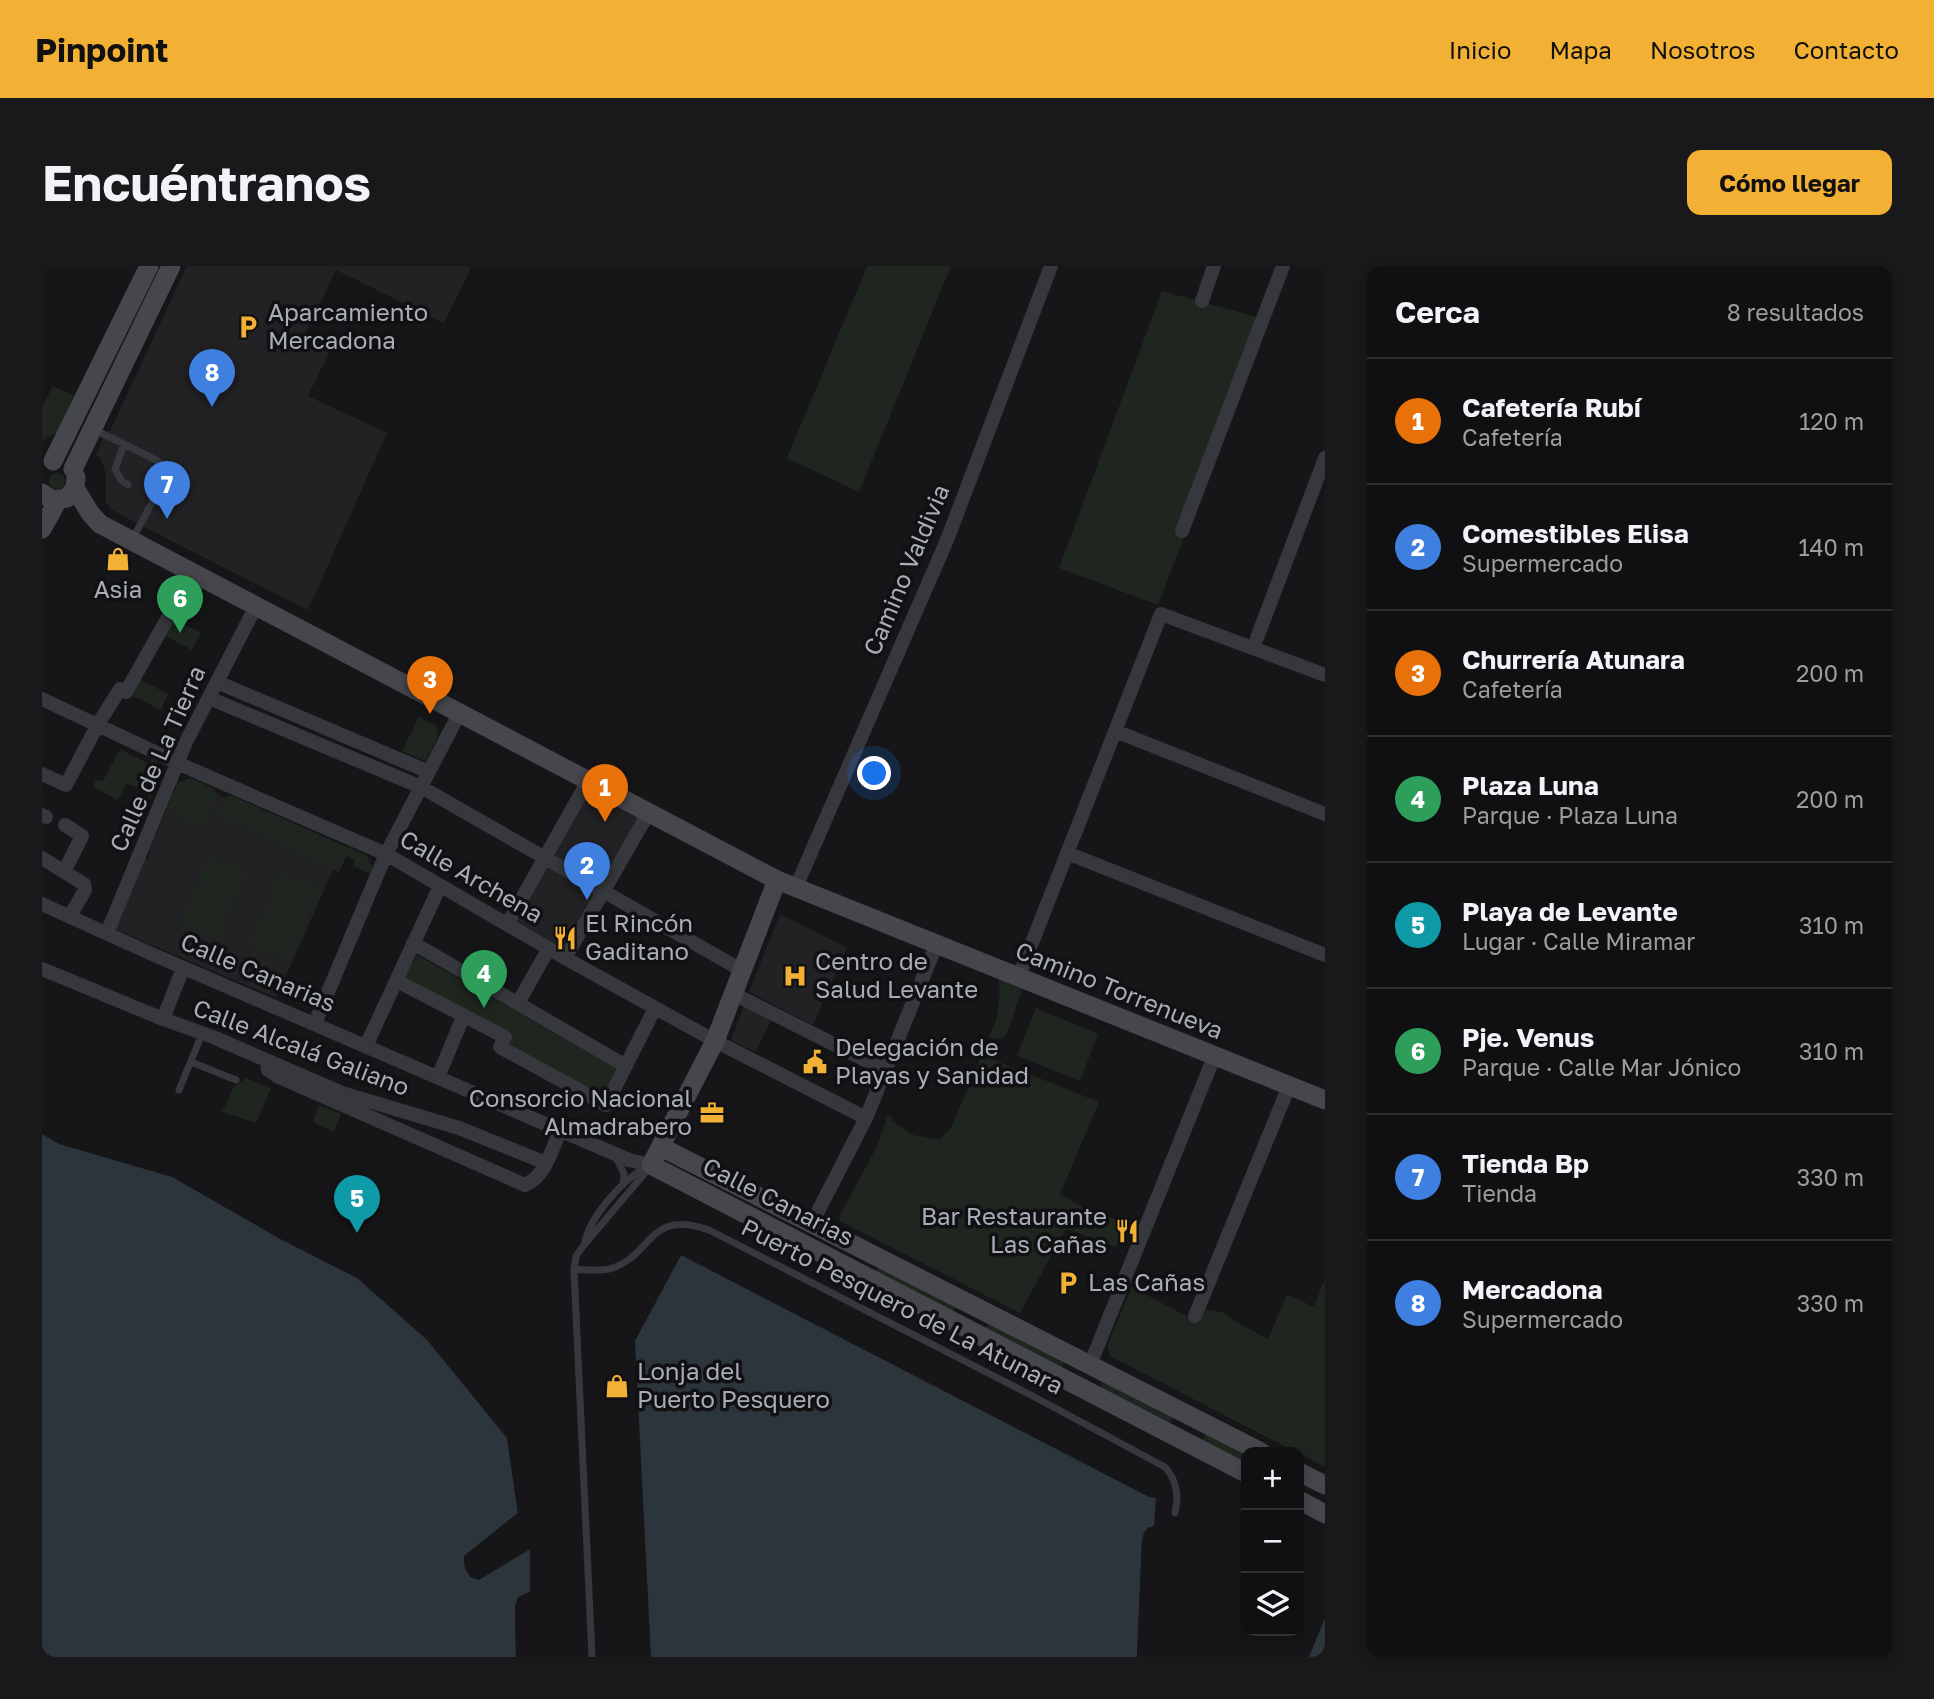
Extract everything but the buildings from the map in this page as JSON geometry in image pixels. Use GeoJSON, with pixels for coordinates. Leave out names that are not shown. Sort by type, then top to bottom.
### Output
{"type":"FeatureCollection","features":[{"type":"Feature","properties":{"kind":"main road"},"geometry":{"type":"LineString","coordinates":[[42,529],[92,428],[99,393],[149,266]]}},
{"type":"Feature","properties":{"kind":"main road"},"geometry":{"type":"LineString","coordinates":[[46,464],[99,393],[171,266]]}},
{"type":"Feature","properties":{"kind":"main road"},"geometry":{"type":"LineString","coordinates":[[46,464],[64,462],[62,490]]}},
{"type":"Feature","properties":{"kind":"main road","name":"Camino Torrenueva"},"geometry":{"type":"LineString","coordinates":[[62,490],[100,524],[787,884],[1325,1100]]}},
{"type":"Feature","properties":{"kind":"main road"},"geometry":{"type":"LineString","coordinates":[[651,1165],[715,1041],[743,971],[787,884]]}},
{"type":"Feature","properties":{"kind":"main road","name":"Calle Canarias"},"geometry":{"type":"LineString","coordinates":[[662,1147],[1251,1447]]}},
{"type":"Feature","properties":{"kind":"main road","name":"Calle Canarias"},"geometry":{"type":"LineString","coordinates":[[651,1165],[1241,1470]]}},
{"type":"Feature","properties":{"kind":"main road"},"geometry":{"type":"LineString","coordinates":[[1304,1474],[1325,1485]]}},
{"type":"Feature","properties":{"kind":"main road"},"geometry":{"type":"LineString","coordinates":[[1304,1503],[1325,1514]]}},
{"type":"Feature","properties":{"kind":"street","name":"Camino Valdivia"},"geometry":{"type":"LineString","coordinates":[[787,884],[947,540],[1051,266]]}},
{"type":"Feature","properties":{"kind":"street"},"geometry":{"type":"LineString","coordinates":[[1202,301],[1214,266]]}},
{"type":"Feature","properties":{"kind":"street"},"geometry":{"type":"LineString","coordinates":[[1182,531],[1283,266]]}},
{"type":"Feature","properties":{"kind":"street"},"geometry":{"type":"LineString","coordinates":[[1257,638],[1325,458]]}},
{"type":"Feature","properties":{"kind":"street"},"geometry":{"type":"LineString","coordinates":[[42,774],[66,785],[98,724],[120,690],[126,692],[193,573]]}},
{"type":"Feature","properties":{"kind":"street","name":"Calle de La Tierra"},"geometry":{"type":"LineString","coordinates":[[107,933],[177,763],[256,606]]}},
{"type":"Feature","properties":{"kind":"street"},"geometry":{"type":"LineString","coordinates":[[1019,976],[1161,614],[1325,675]]}},
{"type":"Feature","properties":{"kind":"street"},"geometry":{"type":"LineString","coordinates":[[217,682],[429,772]]}},
{"type":"Feature","properties":{"kind":"street"},"geometry":{"type":"LineString","coordinates":[[209,698],[421,787],[743,971]]}},
{"type":"Feature","properties":{"kind":"street","name":"Calle Archena"},"geometry":{"type":"LineString","coordinates":[[42,699],[177,763],[386,854],[655,1008],[866,1118]]}},
{"type":"Feature","properties":{"kind":"street"},"geometry":{"type":"LineString","coordinates":[[315,1023],[343,973],[386,854],[460,712]]}},
{"type":"Feature","properties":{"kind":"street"},"geometry":{"type":"LineString","coordinates":[[1115,731],[1325,814]]}},
{"type":"Feature","properties":{"kind":"street"},"geometry":{"type":"LineString","coordinates":[[508,923],[588,781]]}},
{"type":"Feature","properties":{"kind":"street"},"geometry":{"type":"LineString","coordinates":[[565,958],[649,812]]}},
{"type":"Feature","properties":{"kind":"street"},"geometry":{"type":"LineString","coordinates":[[65,825],[82,835],[65,870]]}},
{"type":"Feature","properties":{"kind":"street"},"geometry":{"type":"LineString","coordinates":[[1067,853],[1325,955]]}},
{"type":"Feature","properties":{"kind":"street"},"geometry":{"type":"LineString","coordinates":[[42,858],[80,880],[85,887],[70,916]]}},
{"type":"Feature","properties":{"kind":"street"},"geometry":{"type":"LineString","coordinates":[[366,1046],[440,886]]}},
{"type":"Feature","properties":{"kind":"street","name":"Calle Canarias"},"geometry":{"type":"LineString","coordinates":[[42,904],[183,968],[629,1160],[651,1165]]}},
{"type":"Feature","properties":{"kind":"street"},"geometry":{"type":"LineString","coordinates":[[413,943],[626,1066]]}},
{"type":"Feature","properties":{"kind":"street"},"geometry":{"type":"LineString","coordinates":[[812,1223],[866,1118],[937,943]]}},
{"type":"Feature","properties":{"kind":"street"},"geometry":{"type":"LineString","coordinates":[[518,1003],[549,948]]}},
{"type":"Feature","properties":{"kind":"street"},"geometry":{"type":"LineString","coordinates":[[163,1019],[183,968]]}},
{"type":"Feature","properties":{"kind":"street","name":"Calle Alcalá Galiano"},"geometry":{"type":"LineString","coordinates":[[42,969],[203,1033],[342,1094],[459,1128],[546,1163]]}},
{"type":"Feature","properties":{"kind":"street"},"geometry":{"type":"LineString","coordinates":[[397,981],[505,1037],[500,1047],[606,1105],[655,1008]]}},
{"type":"Feature","properties":{"kind":"street"},"geometry":{"type":"LineString","coordinates":[[734,994],[885,1070]]}},
{"type":"Feature","properties":{"kind":"street"},"geometry":{"type":"LineString","coordinates":[[438,1077],[463,1017]]}},
{"type":"Feature","properties":{"kind":"street"},"geometry":{"type":"LineString","coordinates":[[1090,1365],[1214,1057]]}},
{"type":"Feature","properties":{"kind":"street"},"geometry":{"type":"LineString","coordinates":[[267,1060],[268,1070],[277,1076],[522,1184],[529,1184],[536,1179],[561,1130]]}},
{"type":"Feature","properties":{"kind":"street"},"geometry":{"type":"LineString","coordinates":[[1195,1316],[1289,1086]]}},
{"type":"Feature","properties":{"kind":"lane"},"geometry":{"type":"LineString","coordinates":[[92,428],[158,461],[164,467],[164,478],[151,496],[132,541]]}},
{"type":"Feature","properties":{"kind":"lane"},"geometry":{"type":"LineString","coordinates":[[124,444],[115,469],[121,480],[128,485]]}},
{"type":"Feature","properties":{"kind":"lane"},"geometry":{"type":"LineString","coordinates":[[179,1090],[203,1033]]}},
{"type":"Feature","properties":{"kind":"lane"},"geometry":{"type":"LineString","coordinates":[[191,1062],[236,1080]]}},
{"type":"Feature","properties":{"kind":"lane"},"geometry":{"type":"LineString","coordinates":[[611,1151],[622,1169],[623,1185]]}},
{"type":"Feature","properties":{"kind":"lane"},"geometry":{"type":"LineString","coordinates":[[584,1245],[587,1231],[594,1219],[623,1185],[637,1172],[651,1165]]}},
{"type":"Feature","properties":{"kind":"lane"},"geometry":{"type":"LineString","coordinates":[[592,1657],[574,1270],[576,1256],[584,1245],[651,1165]]}},
{"type":"Feature","properties":{"kind":"lane","name":"Puerto Pesquero de La Atunara"},"geometry":{"type":"LineString","coordinates":[[574,1270],[612,1268],[626,1260],[662,1228],[695,1225],[709,1230],[1165,1467],[1176,1483],[1178,1499],[1175,1514]]}},
{"type":"Feature","properties":{"kind":"shaded area"},"geometry":{"type":"Polygon","coordinates":[[[187,266],[471,268],[444,323],[336,270],[303,338],[330,351],[308,396],[387,433],[308,610],[140,525],[112,510],[106,503],[106,475],[102,461],[96,454],[107,430],[110,431],[187,266]]]}},
{"type":"Feature","properties":{"kind":"shaded area"},"geometry":{"type":"Polygon","coordinates":[[[867,266],[951,266],[859,492],[787,458],[867,266]]]}},
{"type":"Feature","properties":{"kind":"shaded area"},"geometry":{"type":"Polygon","coordinates":[[[1162,291],[1268,320],[1158,605],[1059,568],[1162,291]]]}},
{"type":"Feature","properties":{"kind":"shaded area"},"geometry":{"type":"Polygon","coordinates":[[[53,386],[74,396],[57,432],[42,442],[42,407],[53,386]]]}},
{"type":"Feature","properties":{"kind":"shaded area"},"geometry":{"type":"Polygon","coordinates":[[[57,473],[63,475],[63,487],[57,489],[51,487],[49,481],[51,475],[57,473]]]}},
{"type":"Feature","properties":{"kind":"shaded area"},"geometry":{"type":"Polygon","coordinates":[[[169,616],[201,633],[192,650],[160,633],[169,616]]]}},
{"type":"Feature","properties":{"kind":"shaded area"},"geometry":{"type":"Polygon","coordinates":[[[134,676],[168,694],[161,710],[126,692],[134,676]]]}},
{"type":"Feature","properties":{"kind":"shaded area"},"geometry":{"type":"Polygon","coordinates":[[[419,717],[437,726],[437,739],[425,761],[402,751],[419,717]]]}},
{"type":"Feature","properties":{"kind":"shaded area"},"geometry":{"type":"Polygon","coordinates":[[[120,749],[149,764],[152,759],[157,761],[161,775],[150,799],[150,790],[126,784],[118,800],[93,787],[96,780],[103,781],[120,749]]]}},
{"type":"Feature","properties":{"kind":"shaded area"},"geometry":{"type":"Polygon","coordinates":[[[190,778],[213,788],[226,798],[230,795],[349,848],[339,872],[333,870],[276,998],[116,928],[145,858],[148,859],[151,852],[149,851],[178,783],[190,778]]]}},
{"type":"Feature","properties":{"kind":"shaded area"},"geometry":{"type":"Polygon","coordinates":[[[190,778],[213,788],[217,794],[203,828],[178,817],[179,813],[167,808],[178,783],[190,778]]]}},
{"type":"Feature","properties":{"kind":"shaded area"},"geometry":{"type":"Polygon","coordinates":[[[588,781],[649,812],[565,958],[508,923],[588,781]]]}},
{"type":"Feature","properties":{"kind":"shaded area"},"geometry":{"type":"Polygon","coordinates":[[[230,795],[367,856],[372,866],[371,874],[353,866],[355,860],[346,856],[339,872],[217,815],[230,795]]]}},
{"type":"Feature","properties":{"kind":"shaded area"},"geometry":{"type":"Polygon","coordinates":[[[209,856],[247,872],[217,940],[180,924],[209,856]]]}},
{"type":"Feature","properties":{"kind":"shaded area"},"geometry":{"type":"Polygon","coordinates":[[[281,872],[320,888],[289,961],[250,945],[281,872]]]}},
{"type":"Feature","properties":{"kind":"shaded area","name":"Centro de Salud Levante"},"geometry":{"type":"Polygon","coordinates":[[[780,914],[847,948],[813,1025],[749,992],[780,914]]]}},
{"type":"Feature","properties":{"kind":"shaded area"},"geometry":{"type":"Polygon","coordinates":[[[417,955],[620,1070],[602,1102],[404,980],[417,955]]]}},
{"type":"Feature","properties":{"kind":"shaded area"},"geometry":{"type":"Polygon","coordinates":[[[999,979],[1022,989],[1008,1031],[1000,1039],[989,1038],[998,1009],[999,979]]]}},
{"type":"Feature","properties":{"kind":"shaded area"},"geometry":{"type":"Polygon","coordinates":[[[744,1005],[772,1019],[755,1052],[731,1040],[744,1005]]]}},
{"type":"Feature","properties":{"kind":"shaded area"},"geometry":{"type":"Polygon","coordinates":[[[1036,1008],[1098,1034],[1080,1081],[1017,1056],[1036,1008]]]}},
{"type":"Feature","properties":{"kind":"shaded area"},"geometry":{"type":"Polygon","coordinates":[[[982,1055],[1099,1102],[1060,1194],[1097,1215],[1122,1220],[1126,1215],[1129,1218],[1116,1247],[1066,1229],[1020,1313],[840,1221],[839,1217],[876,1148],[888,1115],[892,1121],[913,1135],[939,1140],[951,1128],[982,1055]]]}},
{"type":"Feature","properties":{"kind":"shaded area"},"geometry":{"type":"Polygon","coordinates":[[[246,1078],[271,1088],[256,1123],[222,1112],[234,1087],[246,1078]]]}},
{"type":"Feature","properties":{"kind":"shaded area"},"geometry":{"type":"Polygon","coordinates":[[[319,1105],[341,1114],[334,1132],[313,1122],[319,1105]]]}},
{"type":"Feature","properties":{"kind":"shaded area"},"geometry":{"type":"Polygon","coordinates":[[[42,1134],[59,1144],[172,1177],[282,1240],[357,1278],[427,1340],[507,1438],[518,1513],[464,1556],[465,1568],[470,1576],[479,1579],[530,1549],[530,1592],[518,1597],[515,1607],[516,1657],[42,1657],[42,1134]]]}},
{"type":"Feature","properties":{"kind":"shaded area"},"geometry":{"type":"Polygon","coordinates":[[[681,1255],[1149,1497],[1156,1498],[1154,1526],[1147,1528],[1142,1541],[1137,1657],[651,1657],[635,1341],[681,1255]]]}},
{"type":"Feature","properties":{"kind":"shaded area"},"geometry":{"type":"Polygon","coordinates":[[[879,1266],[957,1306],[953,1314],[874,1273],[879,1266]]]}},
{"type":"Feature","properties":{"kind":"shaded area"},"geometry":{"type":"Polygon","coordinates":[[[1325,1278],[1325,1467],[1304,1456],[1304,1447],[1286,1447],[1110,1356],[1107,1346],[1132,1287],[1199,1323],[1206,1309],[1225,1313],[1268,1339],[1287,1294],[1314,1307],[1325,1278]]]}},
{"type":"Feature","properties":{"kind":"shaded area"},"geometry":{"type":"Polygon","coordinates":[[[990,1320],[1065,1359],[1061,1370],[984,1331],[990,1320]]]}},
{"type":"Feature","properties":{"kind":"shaded area"},"geometry":{"type":"Polygon","coordinates":[[[1104,1380],[1174,1415],[1168,1426],[1099,1391],[1104,1380]]]}},
{"type":"Feature","properties":{"kind":"shaded area"},"geometry":{"type":"Polygon","coordinates":[[[1207,1431],[1241,1449],[1241,1463],[1201,1442],[1207,1431]]]}},
{"type":"Feature","properties":{"kind":"shaded area"},"geometry":{"type":"Polygon","coordinates":[[[1325,1618],[1325,1650],[1321,1657],[1309,1657],[1325,1618]]]}},
{"type":"Feature","properties":{"kind":"pier"},"geometry":{"type":"Polygon","coordinates":[[[507,1438],[510,1438],[521,1514],[468,1558],[469,1567],[473,1574],[478,1576],[528,1545],[533,1547],[533,1593],[521,1599],[518,1607],[520,1657],[516,1657],[515,1607],[518,1597],[530,1592],[530,1549],[479,1580],[470,1577],[465,1568],[464,1556],[518,1513],[507,1438]]]}},
{"type":"Feature","properties":{"kind":"pier"},"geometry":{"type":"Polygon","coordinates":[[[1154,1526],[1154,1529],[1147,1533],[1145,1542],[1140,1657],[1137,1657],[1142,1541],[1144,1532],[1154,1526]]]}},
{"type":"Feature","properties":{"kind":"place","name":"Aparcamiento Mercadona"},"geometry":{"type":"Point","coordinates":[248,327]}},
{"type":"Feature","properties":{"kind":"place","name":"Mercadona"},"geometry":{"type":"Point","coordinates":[212,407]}},
{"type":"Feature","properties":{"kind":"place","name":"Tienda Bp"},"geometry":{"type":"Point","coordinates":[167,519]}},
{"type":"Feature","properties":{"kind":"place","name":"Asia"},"geometry":{"type":"Point","coordinates":[118,559]}},
{"type":"Feature","properties":{"kind":"place","name":"Pje. Venus"},"geometry":{"type":"Point","coordinates":[180,633]}},
{"type":"Feature","properties":{"kind":"place","name":"Churrería Atunara"},"geometry":{"type":"Point","coordinates":[430,714]}},
{"type":"Feature","properties":{"kind":"place","name":"Cafetería Rubí"},"geometry":{"type":"Point","coordinates":[605,822]}},
{"type":"Feature","properties":{"kind":"place","name":"Comestibles Elisa"},"geometry":{"type":"Point","coordinates":[587,900]}},
{"type":"Feature","properties":{"kind":"place","name":"El Rincón Gaditano"},"geometry":{"type":"Point","coordinates":[565,938]}},
{"type":"Feature","properties":{"kind":"place","name":"Centro de Salud Levante"},"geometry":{"type":"Point","coordinates":[795,976]}},
{"type":"Feature","properties":{"kind":"place","name":"Plaza Luna"},"geometry":{"type":"Point","coordinates":[484,1008]}},
{"type":"Feature","properties":{"kind":"place","name":"Delegación de Playas y Sanidad"},"geometry":{"type":"Point","coordinates":[815,1062]}},
{"type":"Feature","properties":{"kind":"place","name":"Consorcio Nacional Almadrabero"},"geometry":{"type":"Point","coordinates":[712,1113]}},
{"type":"Feature","properties":{"kind":"place","name":"Bar Restaurante Las Cañas"},"geometry":{"type":"Point","coordinates":[1127,1231]}},
{"type":"Feature","properties":{"kind":"place","name":"Playa de Levante"},"geometry":{"type":"Point","coordinates":[357,1233]}},
{"type":"Feature","properties":{"kind":"place","name":"Las Cañas"},"geometry":{"type":"Point","coordinates":[1068,1283]}},
{"type":"Feature","properties":{"kind":"place","name":"Lonja del Puerto Pesquero"},"geometry":{"type":"Point","coordinates":[617,1386]}}]}
